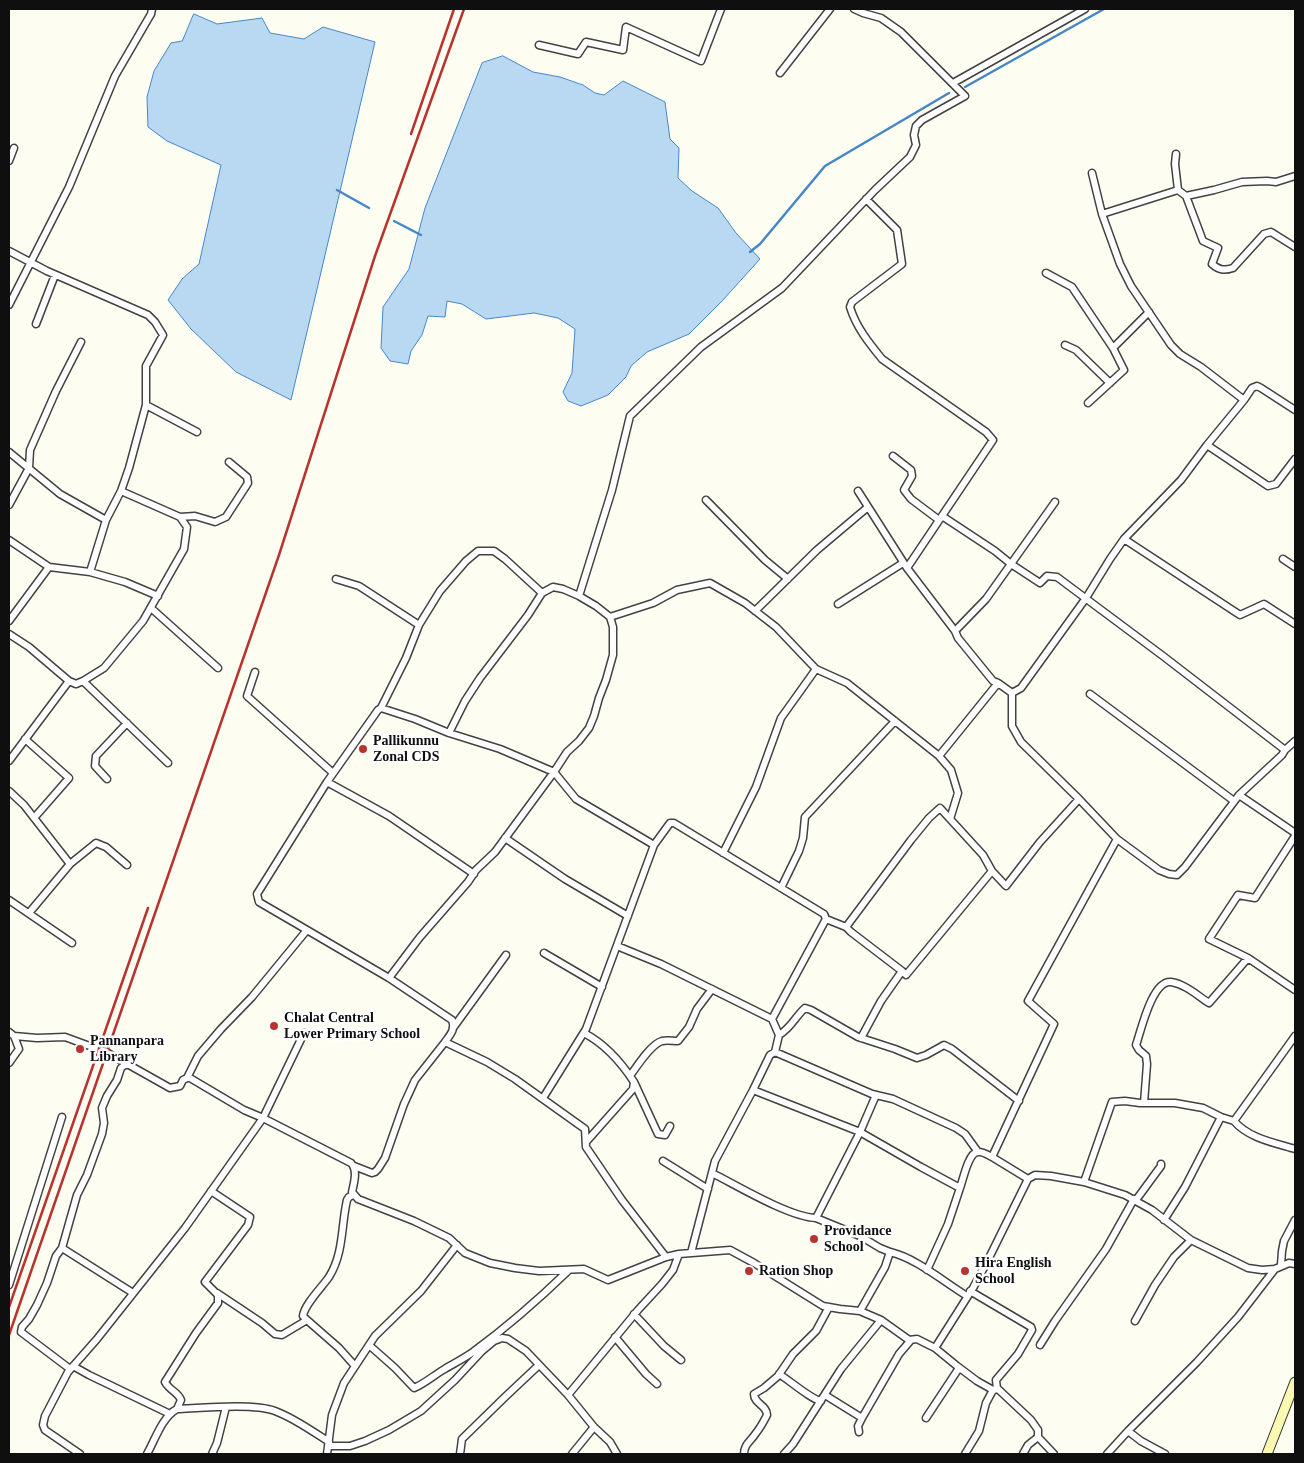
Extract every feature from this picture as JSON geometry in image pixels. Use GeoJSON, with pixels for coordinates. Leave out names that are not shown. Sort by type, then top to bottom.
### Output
{"type":"FeatureCollection","features":[{"type":"Feature","properties":{"kind":"main road"},"geometry":{"type":"LineString","coordinates":[[1267,1454],[1295,1386]]}},
{"type":"Feature","properties":{"kind":"street"},"geometry":{"type":"LineString","coordinates":[[9,305],[69,187],[115,76],[151,14],[152,9]]}},
{"type":"Feature","properties":{"kind":"street"},"geometry":{"type":"LineString","coordinates":[[539,45],[578,54],[586,42],[623,50],[626,27],[701,61],[721,9]]}},
{"type":"Feature","properties":{"kind":"street"},"geometry":{"type":"LineString","coordinates":[[780,73],[830,9]]}},
{"type":"Feature","properties":{"kind":"street"},"geometry":{"type":"LineString","coordinates":[[579,596],[612,490],[630,416],[701,347],[782,288],[866,199],[910,157],[916,145],[914,135],[916,126],[922,120],[965,96],[954,83],[890,23],[854,9]]}},
{"type":"Feature","properties":{"kind":"street"},"geometry":{"type":"LineString","coordinates":[[954,83],[1085,9]]}},
{"type":"Feature","properties":{"kind":"street"},"geometry":{"type":"LineString","coordinates":[[9,161],[14,148]]}},
{"type":"Feature","properties":{"kind":"street"},"geometry":{"type":"LineString","coordinates":[[1176,154],[1175,164],[1178,190]]}},
{"type":"Feature","properties":{"kind":"street"},"geometry":{"type":"LineString","coordinates":[[1092,173],[1102,214],[1120,264],[1131,286],[1171,345],[1180,354],[1201,367],[1244,400]]}},
{"type":"Feature","properties":{"kind":"street"},"geometry":{"type":"LineString","coordinates":[[1186,196],[1242,182],[1276,182],[1295,176]]}},
{"type":"Feature","properties":{"kind":"street"},"geometry":{"type":"LineString","coordinates":[[1102,214],[1178,190],[1186,196],[1203,241],[1218,248],[1212,264],[1218,269],[1227,270],[1233,268],[1264,234],[1271,232],[1295,247]]}},
{"type":"Feature","properties":{"kind":"street"},"geometry":{"type":"LineString","coordinates":[[838,604],[905,565],[940,518],[993,440],[986,432],[882,359],[869,343],[853,317],[850,307],[852,302],[902,264],[897,230],[866,199]]}},
{"type":"Feature","properties":{"kind":"street"},"geometry":{"type":"LineString","coordinates":[[9,250],[55,275],[148,315],[163,335],[146,366],[146,405],[130,468],[106,520],[90,572]]}},
{"type":"Feature","properties":{"kind":"street"},"geometry":{"type":"LineString","coordinates":[[1046,273],[1072,287],[1113,348],[1124,370],[1088,403]]}},
{"type":"Feature","properties":{"kind":"street"},"geometry":{"type":"LineString","coordinates":[[36,324],[55,275]]}},
{"type":"Feature","properties":{"kind":"street"},"geometry":{"type":"LineString","coordinates":[[1113,348],[1149,312]]}},
{"type":"Feature","properties":{"kind":"street"},"geometry":{"type":"LineString","coordinates":[[9,505],[29,468],[30,450],[56,391],[81,342]]}},
{"type":"Feature","properties":{"kind":"street"},"geometry":{"type":"LineString","coordinates":[[1064,345],[1076,350],[1110,383]]}},
{"type":"Feature","properties":{"kind":"street"},"geometry":{"type":"LineString","coordinates":[[1012,693],[1021,688],[1086,598],[1124,539],[1181,480],[1252,388],[1257,386],[1295,410]]}},
{"type":"Feature","properties":{"kind":"street"},"geometry":{"type":"LineString","coordinates":[[146,405],[198,432]]}},
{"type":"Feature","properties":{"kind":"street"},"geometry":{"type":"LineString","coordinates":[[1207,445],[1268,486],[1276,484],[1295,459]]}},
{"type":"Feature","properties":{"kind":"street"},"geometry":{"type":"LineString","coordinates":[[9,452],[60,494],[106,520]]}},
{"type":"Feature","properties":{"kind":"street"},"geometry":{"type":"LineString","coordinates":[[893,456],[911,470],[912,476],[904,490],[911,500],[995,551],[1010,564],[1040,583],[1047,576],[1057,578],[1291,747],[1236,798],[1190,861],[1177,875],[1169,874],[1159,870],[1117,839],[1021,742],[1012,726],[1012,693]]}},
{"type":"Feature","properties":{"kind":"street"},"geometry":{"type":"LineString","coordinates":[[121,490],[180,517],[196,516],[215,522],[226,517],[248,483],[247,477],[228,462]]}},
{"type":"Feature","properties":{"kind":"street"},"geometry":{"type":"LineString","coordinates":[[858,491],[905,565],[955,631],[958,638],[993,681],[1012,693]]}},
{"type":"Feature","properties":{"kind":"street"},"geometry":{"type":"LineString","coordinates":[[706,500],[765,560],[788,580]]}},
{"type":"Feature","properties":{"kind":"street"},"geometry":{"type":"LineString","coordinates":[[955,631],[986,599],[1055,502]]}},
{"type":"Feature","properties":{"kind":"street"},"geometry":{"type":"LineString","coordinates":[[755,611],[817,550],[868,508]]}},
{"type":"Feature","properties":{"kind":"street"},"geometry":{"type":"LineString","coordinates":[[9,634],[29,647],[69,681],[76,684],[104,668],[143,620],[184,549],[187,527],[180,517]]}},
{"type":"Feature","properties":{"kind":"street"},"geometry":{"type":"LineString","coordinates":[[1124,539],[1240,615],[1264,604],[1295,624]]}},
{"type":"Feature","properties":{"kind":"street"},"geometry":{"type":"LineString","coordinates":[[9,540],[48,567],[90,572],[126,582],[158,596]]}},
{"type":"Feature","properties":{"kind":"street"},"geometry":{"type":"LineString","coordinates":[[453,1028],[452,1020],[389,978],[259,902],[257,894],[333,773],[381,708],[406,658],[419,625],[440,591],[466,561],[478,551],[494,551],[542,593]]}},
{"type":"Feature","properties":{"kind":"street"},"geometry":{"type":"LineString","coordinates":[[1283,559],[1295,567]]}},
{"type":"Feature","properties":{"kind":"street"},"geometry":{"type":"LineString","coordinates":[[9,621],[48,567]]}},
{"type":"Feature","properties":{"kind":"street"},"geometry":{"type":"LineString","coordinates":[[336,579],[359,586],[419,625]]}},
{"type":"Feature","properties":{"kind":"street"},"geometry":{"type":"LineString","coordinates":[[610,617],[652,603],[677,590],[710,583],[745,603],[776,627],[816,668],[847,683],[939,756],[951,770],[958,793],[950,818]]}},
{"type":"Feature","properties":{"kind":"street"},"geometry":{"type":"LineString","coordinates":[[389,978],[420,936],[494,852],[567,752],[589,728],[613,654],[613,627],[610,617],[596,606],[563,589],[553,587],[542,593],[528,615],[480,678],[465,701],[449,732]]}},
{"type":"Feature","properties":{"kind":"street"},"geometry":{"type":"LineString","coordinates":[[151,608],[218,668]]}},
{"type":"Feature","properties":{"kind":"street"},"geometry":{"type":"LineString","coordinates":[[723,853],[756,787],[781,718],[816,668]]}},
{"type":"Feature","properties":{"kind":"street"},"geometry":{"type":"LineString","coordinates":[[255,672],[247,696],[333,773]]}},
{"type":"Feature","properties":{"kind":"street"},"geometry":{"type":"LineString","coordinates":[[9,761],[69,681]]}},
{"type":"Feature","properties":{"kind":"street"},"geometry":{"type":"LineString","coordinates":[[83,681],[168,763]]}},
{"type":"Feature","properties":{"kind":"street"},"geometry":{"type":"LineString","coordinates":[[939,756],[998,683]]}},
{"type":"Feature","properties":{"kind":"street"},"geometry":{"type":"LineString","coordinates":[[1090,694],[1236,798],[1295,834],[1255,898],[1238,894],[1209,939],[1248,958],[1295,990]]}},
{"type":"Feature","properties":{"kind":"street"},"geometry":{"type":"LineString","coordinates":[[381,708],[500,749],[554,772],[576,799],[654,845]]}},
{"type":"Feature","properties":{"kind":"street"},"geometry":{"type":"LineString","coordinates":[[781,888],[798,851],[805,817],[895,721]]}},
{"type":"Feature","properties":{"kind":"street"},"geometry":{"type":"LineString","coordinates":[[106,779],[95,766],[96,756],[127,723]]}},
{"type":"Feature","properties":{"kind":"street"},"geometry":{"type":"LineString","coordinates":[[25,739],[69,778],[34,818]]}},
{"type":"Feature","properties":{"kind":"street"},"geometry":{"type":"LineString","coordinates":[[327,782],[389,816],[474,874]]}},
{"type":"Feature","properties":{"kind":"street"},"geometry":{"type":"LineString","coordinates":[[9,791],[24,805],[70,864]]}},
{"type":"Feature","properties":{"kind":"street"},"geometry":{"type":"LineString","coordinates":[[846,926],[911,840],[940,808],[983,855],[992,871],[1006,886],[1040,842],[1079,799]]}},
{"type":"Feature","properties":{"kind":"street"},"geometry":{"type":"LineString","coordinates":[[542,1098],[584,1033],[654,845],[670,823],[674,823],[824,914],[826,919],[846,926],[906,975],[992,871]]}},
{"type":"Feature","properties":{"kind":"street"},"geometry":{"type":"LineString","coordinates":[[505,838],[565,880],[628,916]]}},
{"type":"Feature","properties":{"kind":"street"},"geometry":{"type":"LineString","coordinates":[[992,1157],[1054,1024],[1028,1002],[1117,839]]}},
{"type":"Feature","properties":{"kind":"street"},"geometry":{"type":"LineString","coordinates":[[29,913],[70,864],[96,844],[106,847],[127,865]]}},
{"type":"Feature","properties":{"kind":"street"},"geometry":{"type":"LineString","coordinates":[[9,900],[72,943]]}},
{"type":"Feature","properties":{"kind":"street"},"geometry":{"type":"LineString","coordinates":[[772,1019],[826,919]]}},
{"type":"Feature","properties":{"kind":"street"},"geometry":{"type":"LineString","coordinates":[[12,1034],[37,1038],[65,1037],[106,1052],[170,1088],[180,1086],[183,1080],[187,1078],[198,1056],[252,997],[307,930]]}},
{"type":"Feature","properties":{"kind":"street"},"geometry":{"type":"LineString","coordinates":[[617,946],[661,964],[772,1019],[779,1034],[775,1052],[770,1056],[754,1090],[715,1161],[692,1253]]}},
{"type":"Feature","properties":{"kind":"street"},"geometry":{"type":"LineString","coordinates":[[544,953],[602,988]]}},
{"type":"Feature","properties":{"kind":"street"},"geometry":{"type":"LineString","coordinates":[[187,1078],[244,1110],[354,1166],[372,1173],[375,1172],[384,1158],[404,1104],[416,1080],[506,955]]}},
{"type":"Feature","properties":{"kind":"street"},"geometry":{"type":"LineString","coordinates":[[1144,1103],[1146,1056],[1136,1045],[1148,1008],[1161,986],[1171,982],[1183,986],[1210,1004],[1248,958]]}},
{"type":"Feature","properties":{"kind":"street"},"geometry":{"type":"LineString","coordinates":[[861,1038],[881,1001],[902,971]]}},
{"type":"Feature","properties":{"kind":"street"},"geometry":{"type":"LineString","coordinates":[[630,1076],[658,1043],[664,1040],[678,1041],[689,1027],[697,1009],[712,989]]}},
{"type":"Feature","properties":{"kind":"street"},"geometry":{"type":"LineString","coordinates":[[779,1034],[787,1030],[805,1008],[861,1038],[916,1058],[944,1045],[952,1048],[1019,1101]]}},
{"type":"Feature","properties":{"kind":"street"},"geometry":{"type":"LineString","coordinates":[[80,1454],[45,1430],[43,1425],[45,1416],[72,1368],[185,1228],[263,1118],[304,1033]]}},
{"type":"Feature","properties":{"kind":"street"},"geometry":{"type":"LineString","coordinates":[[584,1033],[596,1039],[609,1051],[630,1076],[658,1134],[665,1135],[670,1126]]}},
{"type":"Feature","properties":{"kind":"street"},"geometry":{"type":"LineString","coordinates":[[9,1063],[20,1049],[12,1034]]}},
{"type":"Feature","properties":{"kind":"street"},"geometry":{"type":"LineString","coordinates":[[1234,1121],[1295,1036]]}},
{"type":"Feature","properties":{"kind":"street"},"geometry":{"type":"LineString","coordinates":[[445,1042],[487,1062],[585,1128],[586,1147],[622,1200],[666,1257]]}},
{"type":"Feature","properties":{"kind":"street"},"geometry":{"type":"LineString","coordinates":[[775,1052],[876,1095],[893,1099],[956,1128],[965,1134],[978,1152]]}},
{"type":"Feature","properties":{"kind":"street"},"geometry":{"type":"LineString","coordinates":[[126,1064],[121,1068],[117,1080],[106,1096],[102,1108],[104,1123],[102,1134],[87,1175],[77,1195],[62,1248],[56,1256],[48,1283],[30,1319],[22,1327],[21,1332],[72,1368],[170,1414]]}},
{"type":"Feature","properties":{"kind":"street"},"geometry":{"type":"LineString","coordinates":[[586,1142],[633,1089],[634,1082]]}},
{"type":"Feature","properties":{"kind":"street"},"geometry":{"type":"LineString","coordinates":[[754,1090],[860,1132],[960,1188]]}},
{"type":"Feature","properties":{"kind":"street"},"geometry":{"type":"LineString","coordinates":[[816,1218],[860,1132],[876,1095]]}},
{"type":"Feature","properties":{"kind":"street"},"geometry":{"type":"LineString","coordinates":[[1084,1182],[1112,1102],[1175,1103],[1203,1108],[1234,1121],[1239,1128],[1252,1134],[1295,1149]]}},
{"type":"Feature","properties":{"kind":"street"},"geometry":{"type":"LineString","coordinates":[[9,1285],[62,1117]]}},
{"type":"Feature","properties":{"kind":"street"},"geometry":{"type":"LineString","coordinates":[[1164,1220],[1185,1187],[1221,1117]]}},
{"type":"Feature","properties":{"kind":"street"},"geometry":{"type":"LineString","coordinates":[[927,1270],[948,1224],[969,1160],[973,1154],[978,1152],[985,1153],[1028,1179]]}},
{"type":"Feature","properties":{"kind":"street"},"geometry":{"type":"LineString","coordinates":[[663,1161],[708,1189]]}},
{"type":"Feature","properties":{"kind":"street"},"geometry":{"type":"LineString","coordinates":[[1040,1345],[1106,1249],[1135,1200],[1161,1164]]}},
{"type":"Feature","properties":{"kind":"street"},"geometry":{"type":"LineString","coordinates":[[353,1195],[354,1166]]}},
{"type":"Feature","properties":{"kind":"street"},"geometry":{"type":"LineString","coordinates":[[712,1173],[773,1204],[807,1218],[816,1218],[860,1236],[880,1248],[901,1254],[969,1294],[1031,1327],[1032,1330],[1023,1348],[996,1380],[995,1390],[986,1403],[979,1431],[965,1454]]}},
{"type":"Feature","properties":{"kind":"street"},"geometry":{"type":"LineString","coordinates":[[935,1348],[988,1260],[1028,1179],[1035,1176],[1051,1176],[1084,1182],[1135,1200],[1191,1240],[1248,1268],[1262,1270],[1289,1263],[1295,1264]]}},
{"type":"Feature","properties":{"kind":"street"},"geometry":{"type":"LineString","coordinates":[[147,1454],[170,1414],[177,1409],[181,1400],[179,1395],[167,1386],[165,1382],[196,1333],[218,1303],[218,1295],[205,1282],[248,1225],[250,1217],[211,1191]]}},
{"type":"Feature","properties":{"kind":"street"},"geometry":{"type":"LineString","coordinates":[[353,1195],[449,1238],[465,1253],[490,1263],[539,1271],[584,1269],[608,1280],[666,1257],[679,1254],[730,1250],[823,1306],[860,1311],[881,1320],[910,1340],[917,1339],[935,1348],[959,1368],[995,1390],[998,1389],[1005,1395],[1031,1420],[1038,1430],[1038,1437],[1054,1454]]}},
{"type":"Feature","properties":{"kind":"street"},"geometry":{"type":"LineString","coordinates":[[353,1195],[347,1200],[342,1236],[335,1266],[307,1305],[303,1316],[356,1366]]}},
{"type":"Feature","properties":{"kind":"street"},"geometry":{"type":"LineString","coordinates":[[1107,1454],[1238,1318],[1278,1267],[1284,1241],[1295,1220]]}},
{"type":"Feature","properties":{"kind":"street"},"geometry":{"type":"LineString","coordinates":[[1135,1321],[1155,1285],[1174,1257],[1191,1240]]}},
{"type":"Feature","properties":{"kind":"street"},"geometry":{"type":"LineString","coordinates":[[328,1454],[332,1415],[344,1383],[375,1336],[420,1291],[457,1245]]}},
{"type":"Feature","properties":{"kind":"street"},"geometry":{"type":"LineString","coordinates":[[62,1248],[133,1293]]}},
{"type":"Feature","properties":{"kind":"street"},"geometry":{"type":"LineString","coordinates":[[860,1311],[885,1267],[890,1252]]}},
{"type":"Feature","properties":{"kind":"street"},"geometry":{"type":"LineString","coordinates":[[568,1395],[634,1314],[662,1284],[673,1270],[679,1254]]}},
{"type":"Feature","properties":{"kind":"street"},"geometry":{"type":"LineString","coordinates":[[369,1345],[414,1388],[471,1353],[544,1294],[569,1270]]}},
{"type":"Feature","properties":{"kind":"street"},"geometry":{"type":"LineString","coordinates":[[213,1291],[262,1323],[275,1334],[282,1335],[307,1320]]}},
{"type":"Feature","properties":{"kind":"street"},"geometry":{"type":"LineString","coordinates":[[744,1454],[747,1443],[755,1435],[767,1415],[766,1410],[755,1400],[754,1394],[769,1384],[779,1374],[793,1354],[816,1331],[829,1307]]}},
{"type":"Feature","properties":{"kind":"street"},"geometry":{"type":"LineString","coordinates":[[634,1314],[664,1346],[681,1360]]}},
{"type":"Feature","properties":{"kind":"street"},"geometry":{"type":"LineString","coordinates":[[784,1454],[793,1444],[841,1369],[881,1320]]}},
{"type":"Feature","properties":{"kind":"street"},"geometry":{"type":"LineString","coordinates":[[615,1337],[646,1374],[657,1384]]}},
{"type":"Feature","properties":{"kind":"street"},"geometry":{"type":"LineString","coordinates":[[177,1409],[249,1407],[273,1410],[329,1444],[350,1446],[389,1430],[421,1411],[455,1380],[482,1351],[502,1338],[508,1339],[526,1351],[568,1395],[594,1427],[610,1442],[617,1454]]}},
{"type":"Feature","properties":{"kind":"street"},"geometry":{"type":"LineString","coordinates":[[859,1432],[858,1426],[862,1418],[899,1354],[910,1340]]}},
{"type":"Feature","properties":{"kind":"street"},"geometry":{"type":"LineString","coordinates":[[460,1454],[462,1439],[539,1365]]}},
{"type":"Feature","properties":{"kind":"street"},"geometry":{"type":"LineString","coordinates":[[926,1418],[959,1368]]}},
{"type":"Feature","properties":{"kind":"street"},"geometry":{"type":"LineString","coordinates":[[779,1374],[818,1401],[823,1398]]}},
{"type":"Feature","properties":{"kind":"street"},"geometry":{"type":"LineString","coordinates":[[823,1398],[862,1418]]}},
{"type":"Feature","properties":{"kind":"street"},"geometry":{"type":"LineString","coordinates":[[212,1454],[217,1443],[226,1407]]}},
{"type":"Feature","properties":{"kind":"street"},"geometry":{"type":"LineString","coordinates":[[572,1454],[594,1427]]}},
{"type":"Feature","properties":{"kind":"street"},"geometry":{"type":"LineString","coordinates":[[1128,1431],[1134,1437],[1165,1454]]}},
{"type":"Feature","properties":{"kind":"street"},"geometry":{"type":"LineString","coordinates":[[1023,1454],[1028,1445],[1038,1437]]}},
{"type":"Feature","properties":{"kind":"water"},"geometry":{"type":"Polygon","coordinates":[[[194,14],[217,24],[262,18],[270,33],[304,39],[323,27],[375,42],[291,400],[236,372],[191,329],[168,300],[182,279],[199,264],[221,165],[167,141],[148,127],[147,97],[154,71],[171,43],[182,41],[194,14]]]}},
{"type":"Feature","properties":{"kind":"water"},"geometry":{"type":"Polygon","coordinates":[[[503,56],[533,72],[560,77],[583,85],[595,93],[604,95],[623,81],[665,102],[670,139],[679,148],[678,178],[692,191],[718,208],[736,233],[760,259],[689,334],[647,352],[631,366],[626,377],[608,395],[581,406],[568,401],[563,392],[572,373],[575,329],[558,318],[534,313],[486,319],[462,304],[447,301],[445,317],[428,316],[422,335],[411,351],[408,364],[390,361],[381,348],[383,307],[409,269],[425,208],[482,63],[503,56]]]}},
{"type":"Feature","properties":{"kind":"waterway"},"geometry":{"type":"LineString","coordinates":[[965,87],[1104,9]]}},
{"type":"Feature","properties":{"kind":"waterway"},"geometry":{"type":"LineString","coordinates":[[750,252],[760,244],[825,166],[949,93]]}},
{"type":"Feature","properties":{"kind":"waterway"},"geometry":{"type":"LineString","coordinates":[[337,190],[369,208]]}},
{"type":"Feature","properties":{"kind":"waterway"},"geometry":{"type":"LineString","coordinates":[[394,221],[421,235]]}},
{"type":"Feature","properties":{"kind":"railway"},"geometry":{"type":"LineString","coordinates":[[411,134],[454,9]]}},
{"type":"Feature","properties":{"kind":"railway"},"geometry":{"type":"LineString","coordinates":[[9,1335],[279,555],[375,256],[464,9]]}},
{"type":"Feature","properties":{"kind":"railway"},"geometry":{"type":"LineString","coordinates":[[9,1307],[148,908]]}},
{"type":"Feature","properties":{"kind":"place","name":"Pallikunnu Zonal CDS"},"geometry":{"type":"Point","coordinates":[363,749]}},
{"type":"Feature","properties":{"kind":"place","name":"Chalat Central Lower Primary School"},"geometry":{"type":"Point","coordinates":[274,1026]}},
{"type":"Feature","properties":{"kind":"place","name":"Pannanpara Library"},"geometry":{"type":"Point","coordinates":[80,1049]}},
{"type":"Feature","properties":{"kind":"place","name":"Providance School"},"geometry":{"type":"Point","coordinates":[814,1239]}},
{"type":"Feature","properties":{"kind":"place","name":"Ration Shop"},"geometry":{"type":"Point","coordinates":[749,1271]}},
{"type":"Feature","properties":{"kind":"place","name":"Hira English School"},"geometry":{"type":"Point","coordinates":[965,1271]}}]}
